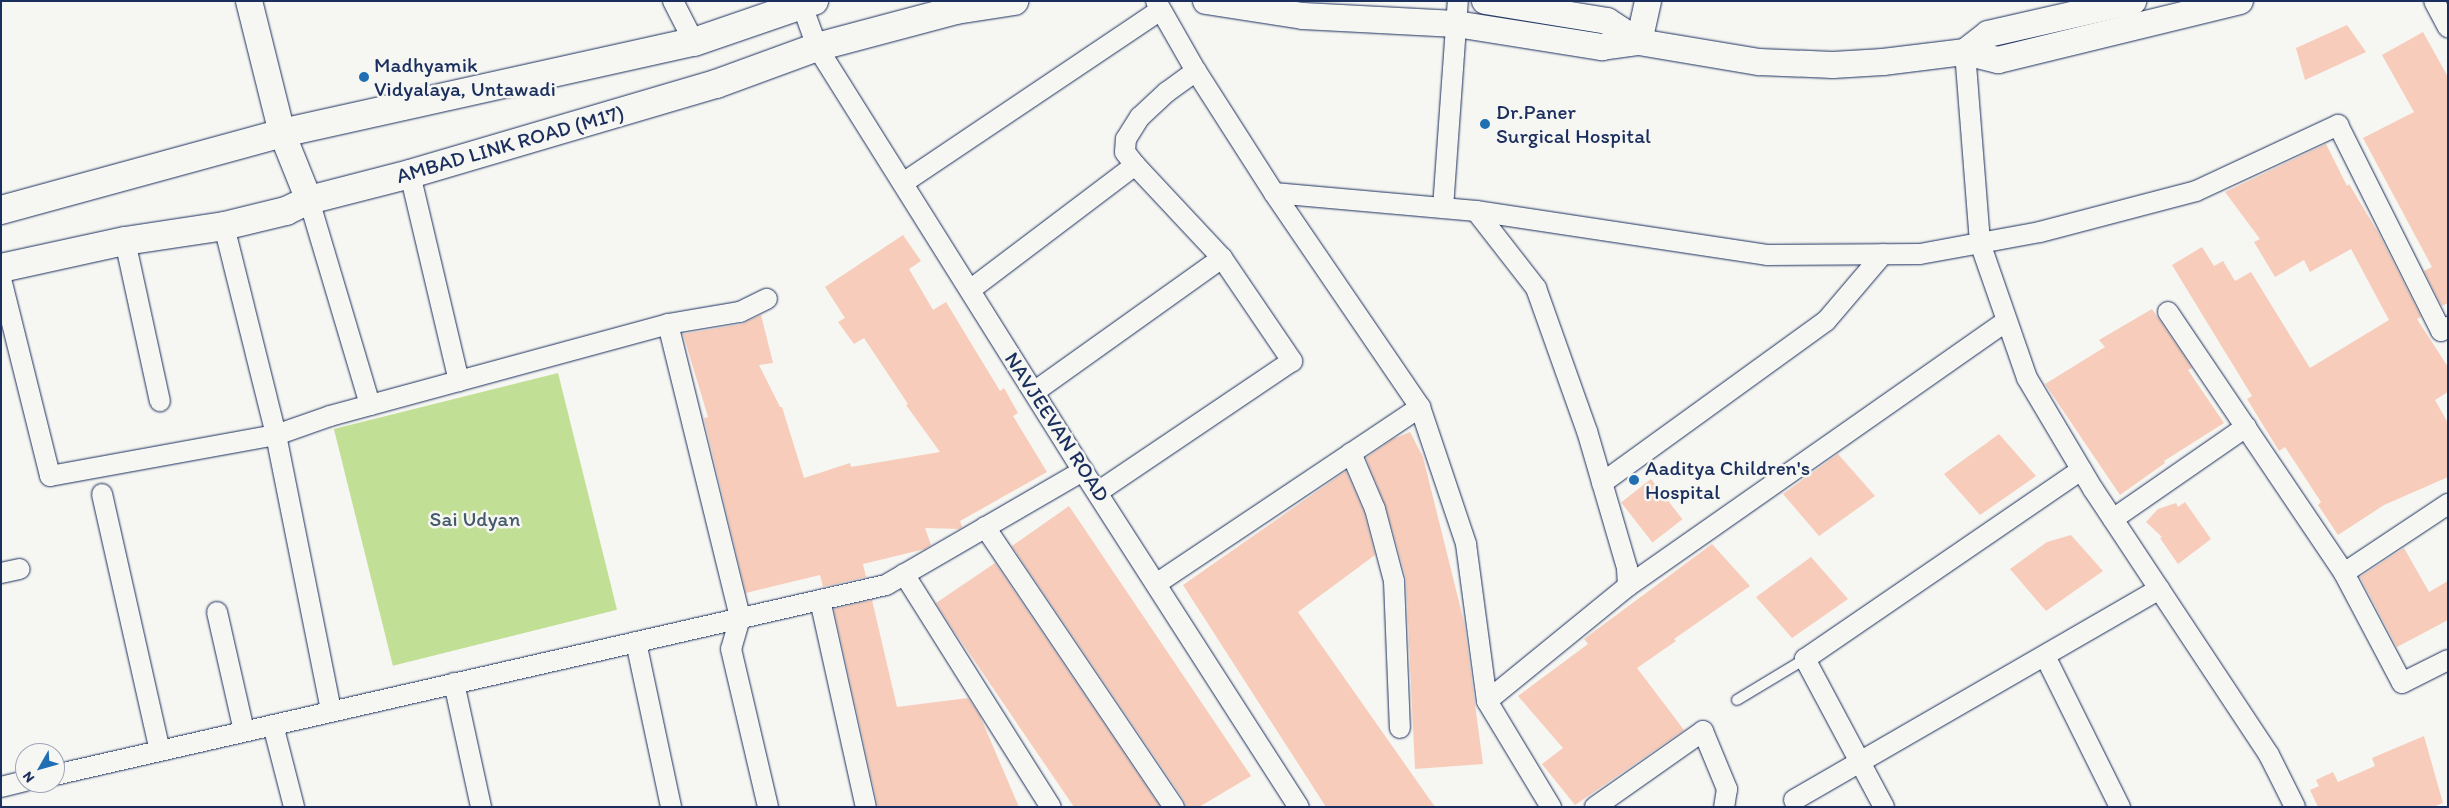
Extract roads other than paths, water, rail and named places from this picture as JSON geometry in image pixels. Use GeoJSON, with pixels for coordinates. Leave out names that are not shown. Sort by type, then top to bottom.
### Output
{"type":"FeatureCollection","features":[{"type":"Feature","properties":{"kind":"main road","name":"AMBAD LINK ROAD (M17)"},"geometry":{"type":"LineString","coordinates":[[1,268],[124,241],[224,226],[286,211],[309,200],[410,174],[716,84],[817,47],[956,10],[1014,1]]}},
{"type":"Feature","properties":{"kind":"main road"},"geometry":{"type":"LineString","coordinates":[[1,210],[282,133],[694,42],[808,3]]}},
{"type":"Feature","properties":{"kind":"street"},"geometry":{"type":"LineString","coordinates":[[249,1],[282,133],[309,200],[370,405]]}},
{"type":"Feature","properties":{"kind":"street"},"geometry":{"type":"LineString","coordinates":[[1206,1],[1303,16],[1457,13],[1602,47],[1640,42],[1699,53],[1793,64],[1884,62],[1965,52],[1998,60],[2240,1]]}},
{"type":"Feature","properties":{"kind":"street"},"geometry":{"type":"LineString","coordinates":[[1485,1],[1607,21],[1640,42]]}},
{"type":"Feature","properties":{"kind":"street"},"geometry":{"type":"LineString","coordinates":[[1640,42],[1648,1]]}},
{"type":"Feature","properties":{"kind":"street"},"geometry":{"type":"LineString","coordinates":[[1965,52],[1988,34],[2133,1]]}},
{"type":"Feature","properties":{"kind":"street"},"geometry":{"type":"LineString","coordinates":[[2434,1],[2448,27]]}},
{"type":"Feature","properties":{"kind":"street"},"geometry":{"type":"LineString","coordinates":[[677,2],[694,42]]}},
{"type":"Feature","properties":{"kind":"street","name":"NAVJEEVAN ROAD"},"geometry":{"type":"LineString","coordinates":[[808,3],[817,47],[1083,471],[1299,807]]}},
{"type":"Feature","properties":{"kind":"street"},"geometry":{"type":"LineString","coordinates":[[903,183],[1158,5],[1196,71],[1274,193],[1420,408],[1466,544],[1487,701],[1551,807]]}},
{"type":"Feature","properties":{"kind":"street"},"geometry":{"type":"LineString","coordinates":[[1444,208],[1457,13]]}},
{"type":"Feature","properties":{"kind":"street"},"geometry":{"type":"LineString","coordinates":[[1965,52],[1980,243],[2027,378],[2081,470],[2269,755],[2295,807]]}},
{"type":"Feature","properties":{"kind":"street"},"geometry":{"type":"LineString","coordinates":[[1098,492],[1292,361],[1222,258],[1125,152],[1126,139],[1140,116],[1167,92],[1196,71]]}},
{"type":"Feature","properties":{"kind":"street"},"geometry":{"type":"LineString","coordinates":[[1274,193],[1476,211],[1767,255],[1920,254],[2040,232],[2196,191],[2338,125],[2441,331],[2448,327]]}},
{"type":"Feature","properties":{"kind":"street"},"geometry":{"type":"LineString","coordinates":[[970,290],[1135,165]]}},
{"type":"Feature","properties":{"kind":"street"},"geometry":{"type":"LineString","coordinates":[[410,174],[458,381]]}},
{"type":"Feature","properties":{"kind":"street"},"geometry":{"type":"LineString","coordinates":[[1476,211],[1536,288],[1587,431],[1627,568],[1628,586]]}},
{"type":"Feature","properties":{"kind":"street"},"geometry":{"type":"LineString","coordinates":[[224,226],[276,435],[332,712]]}},
{"type":"Feature","properties":{"kind":"street"},"geometry":{"type":"LineString","coordinates":[[124,241],[160,401]]}},
{"type":"Feature","properties":{"kind":"street"},"geometry":{"type":"LineString","coordinates":[[1602,483],[1826,321],[1883,254]]}},
{"type":"Feature","properties":{"kind":"street"},"geometry":{"type":"LineString","coordinates":[[1034,392],[1222,258]]}},
{"type":"Feature","properties":{"kind":"street"},"geometry":{"type":"LineString","coordinates":[[1,279],[50,476],[276,435],[330,416],[668,324],[740,312],[767,299]]}},
{"type":"Feature","properties":{"kind":"street"},"geometry":{"type":"LineString","coordinates":[[2168,312],[2344,573],[2402,683],[2448,660]]}},
{"type":"Feature","properties":{"kind":"street"},"geometry":{"type":"LineString","coordinates":[[1487,701],[1628,586],[2007,320]]}},
{"type":"Feature","properties":{"kind":"street"},"geometry":{"type":"LineString","coordinates":[[668,324],[740,618],[731,649],[768,807]]}},
{"type":"Feature","properties":{"kind":"street"},"geometry":{"type":"LineString","coordinates":[[1156,584],[1420,408]]}},
{"type":"Feature","properties":{"kind":"street"},"geometry":{"type":"LineString","coordinates":[[2113,519],[2246,427]]}},
{"type":"Feature","properties":{"kind":"street"},"geometry":{"type":"LineString","coordinates":[[1351,453],[1375,509],[1394,581],[1400,728]]}},
{"type":"Feature","properties":{"kind":"street"},"geometry":{"type":"LineString","coordinates":[[1884,807],[1805,659],[2081,470]]}},
{"type":"Feature","properties":{"kind":"street"},"geometry":{"type":"LineString","coordinates":[[65,773],[886,585],[1083,471]]}},
{"type":"Feature","properties":{"kind":"street"},"geometry":{"type":"LineString","coordinates":[[102,494],[160,750]]}},
{"type":"Feature","properties":{"kind":"street"},"geometry":{"type":"LineString","coordinates":[[2344,573],[2448,504]]}},
{"type":"Feature","properties":{"kind":"street"},"geometry":{"type":"LineString","coordinates":[[985,527],[1174,807]]}},
{"type":"Feature","properties":{"kind":"street"},"geometry":{"type":"LineString","coordinates":[[904,574],[1051,807]]}},
{"type":"Feature","properties":{"kind":"street"},"geometry":{"type":"LineString","coordinates":[[1794,800],[2160,589]]}},
{"type":"Feature","properties":{"kind":"street"},"geometry":{"type":"LineString","coordinates":[[820,600],[866,807]]}},
{"type":"Feature","properties":{"kind":"street"},"geometry":{"type":"LineString","coordinates":[[217,612],[244,731]]}},
{"type":"Feature","properties":{"kind":"street"},"geometry":{"type":"LineString","coordinates":[[636,642],[671,807]]}},
{"type":"Feature","properties":{"kind":"street"},"geometry":{"type":"LineString","coordinates":[[2045,656],[2120,807]]}},
{"type":"Feature","properties":{"kind":"street"},"geometry":{"type":"LineString","coordinates":[[454,683],[481,807]]}},
{"type":"Feature","properties":{"kind":"street"},"geometry":{"type":"LineString","coordinates":[[273,725],[294,807]]}},
{"type":"Feature","properties":{"kind":"street"},"geometry":{"type":"LineString","coordinates":[[1595,807],[1621,799],[1703,731],[1727,789],[1724,807]]}},
{"type":"Feature","properties":{"kind":"street"},"geometry":{"type":"LineString","coordinates":[[1,787],[15,784]]}},
{"type":"Feature","properties":{"kind":"lane"},"geometry":{"type":"LineString","coordinates":[[1737,700],[1805,659]]}},
{"type":"Feature","properties":{"kind":"place","name":"Madhyamik Vidyalaya, Untawadi"},"geometry":{"type":"Point","coordinates":[364,77]}},
{"type":"Feature","properties":{"kind":"place","name":"Dr.Paner Surgical Hospital"},"geometry":{"type":"Point","coordinates":[1485,124]}},
{"type":"Feature","properties":{"kind":"place","name":"Aaditya Children's Hospital"},"geometry":{"type":"Point","coordinates":[1634,480]}},
{"type":"Feature","properties":{"kind":"park label","name":"Sai Udyan"},"geometry":{"type":"Point","coordinates":[475,519]}}]}
